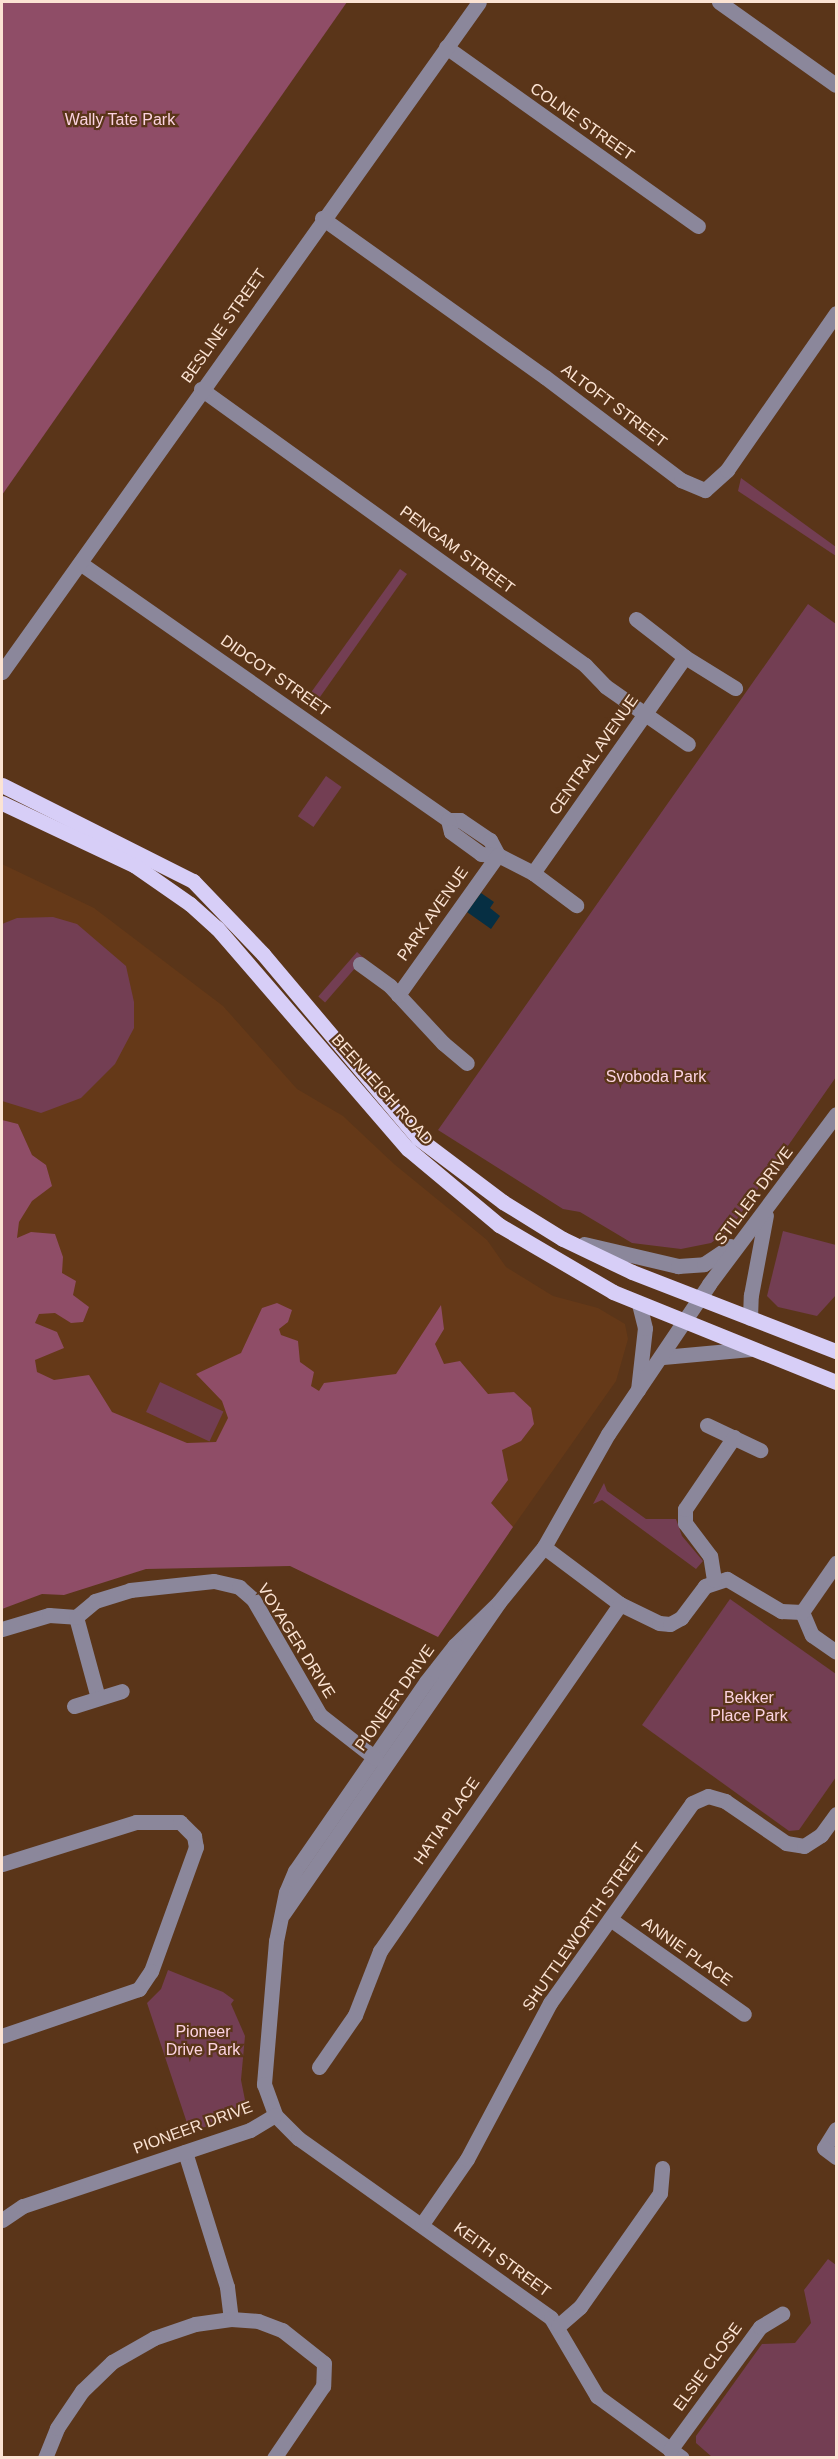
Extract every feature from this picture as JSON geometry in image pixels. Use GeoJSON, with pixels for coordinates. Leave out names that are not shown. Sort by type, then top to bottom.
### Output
{"type":"FeatureCollection","features":[{"type":"Feature","properties":{"kind":"main road","name":"BEENLEIGH ROAD"},"geometry":{"type":"LineString","coordinates":[[2,785],[194,881],[263,954],[418,1138],[503,1202],[563,1239],[700,1299],[837,1351]]}},
{"type":"Feature","properties":{"kind":"main road","name":"BEENLEIGH ROAD"},"geometry":{"type":"LineString","coordinates":[[2,802],[134,865],[190,904],[217,928],[408,1149],[499,1225],[639,1304],[837,1382]]}},
{"type":"Feature","properties":{"kind":"street","name":"BESLINE STREET"},"geometry":{"type":"LineString","coordinates":[[2,672],[322,218],[479,2]]}},
{"type":"Feature","properties":{"kind":"street"},"geometry":{"type":"LineString","coordinates":[[719,2],[837,85]]}},
{"type":"Feature","properties":{"kind":"street","name":"COLNE STREET"},"geometry":{"type":"LineString","coordinates":[[446,47],[698,226]]}},
{"type":"Feature","properties":{"kind":"street","name":"ALTOFT STREET"},"geometry":{"type":"LineString","coordinates":[[322,218],[545,377],[681,480],[705,490],[727,470],[837,313]]}},
{"type":"Feature","properties":{"kind":"street","name":"PENGAM STREET"},"geometry":{"type":"LineString","coordinates":[[201,389],[585,665],[605,686],[688,744]]}},
{"type":"Feature","properties":{"kind":"street","name":"DIDCOT STREET"},"geometry":{"type":"LineString","coordinates":[[80,562],[448,820],[460,820],[490,840],[498,855],[533,873],[576,905]]}},
{"type":"Feature","properties":{"kind":"street"},"geometry":{"type":"LineString","coordinates":[[636,619],[685,657],[735,688]]}},
{"type":"Feature","properties":{"kind":"street","name":"CENTRAL AVENUE"},"geometry":{"type":"LineString","coordinates":[[533,873],[685,657]]}},
{"type":"Feature","properties":{"kind":"street","name":"PARK AVENUE"},"geometry":{"type":"LineString","coordinates":[[398,994],[498,855]]}},
{"type":"Feature","properties":{"kind":"street"},"geometry":{"type":"LineString","coordinates":[[360,964],[398,994],[467,1063]]}},
{"type":"Feature","properties":{"kind":"street","name":"STILLER DRIVE"},"geometry":{"type":"LineString","coordinates":[[700,1299],[837,1114]]}},
{"type":"Feature","properties":{"kind":"street"},"geometry":{"type":"LineString","coordinates":[[750,1318],[751,1295],[768,1209]]}},
{"type":"Feature","properties":{"kind":"street"},"geometry":{"type":"LineString","coordinates":[[563,1239],[649,1262],[689,1266],[720,1256],[756,1225]]}},
{"type":"Feature","properties":{"kind":"street","name":"PIONEER DRIVE"},"geometry":{"type":"LineString","coordinates":[[282,1917],[499,1602],[544,1547],[608,1434],[663,1357],[700,1299]]}},
{"type":"Feature","properties":{"kind":"street"},"geometry":{"type":"LineString","coordinates":[[637,1393],[645,1328],[639,1304]]}},
{"type":"Feature","properties":{"kind":"street"},"geometry":{"type":"LineString","coordinates":[[663,1357],[751,1349]]}},
{"type":"Feature","properties":{"kind":"street"},"geometry":{"type":"LineString","coordinates":[[707,1425],[760,1450]]}},
{"type":"Feature","properties":{"kind":"street"},"geometry":{"type":"LineString","coordinates":[[714,1580],[710,1556],[690,1533],[685,1509],[734,1437]]}},
{"type":"Feature","properties":{"kind":"street"},"geometry":{"type":"LineString","coordinates":[[544,1547],[620,1604],[643,1617],[670,1624],[681,1618],[714,1580]]}},
{"type":"Feature","properties":{"kind":"street"},"geometry":{"type":"LineString","coordinates":[[802,1612],[837,1563]]}},
{"type":"Feature","properties":{"kind":"street"},"geometry":{"type":"LineString","coordinates":[[714,1580],[740,1584],[781,1611],[802,1612]]}},
{"type":"Feature","properties":{"kind":"street","name":"VOYAGER DRIVE"},"geometry":{"type":"LineString","coordinates":[[75,1617],[95,1601],[130,1590],[214,1581],[239,1587],[253,1599],[320,1715],[375,1758]]}},
{"type":"Feature","properties":{"kind":"street","name":"PIONEER DRIVE"},"geometry":{"type":"LineString","coordinates":[[2,2220],[23,2206],[250,2130],[275,2115],[264,2084],[263,2066],[282,1917],[295,1871],[455,1645],[499,1602]]}},
{"type":"Feature","properties":{"kind":"street","name":"HATIA PLACE"},"geometry":{"type":"LineString","coordinates":[[319,2067],[355,2015],[380,1951],[620,1604]]}},
{"type":"Feature","properties":{"kind":"street"},"geometry":{"type":"LineString","coordinates":[[802,1612],[812,1635],[837,1652]]}},
{"type":"Feature","properties":{"kind":"street"},"geometry":{"type":"LineString","coordinates":[[2,1629],[49,1614],[75,1617],[98,1698]]}},
{"type":"Feature","properties":{"kind":"street"},"geometry":{"type":"LineString","coordinates":[[74,1706],[122,1691]]}},
{"type":"Feature","properties":{"kind":"street","name":"SHUTTLEWORTH STREET"},"geometry":{"type":"LineString","coordinates":[[422,2224],[467,2159],[541,2017],[692,1803],[708,1796],[724,1801],[786,1843],[804,1846],[821,1835],[837,1814]]}},
{"type":"Feature","properties":{"kind":"street"},"geometry":{"type":"LineString","coordinates":[[2,1864],[136,1822],[180,1822],[194,1836],[196,1847],[151,1971],[139,1989],[2,2036]]}},
{"type":"Feature","properties":{"kind":"street","name":"ANNIE PLACE"},"geometry":{"type":"LineString","coordinates":[[610,1919],[744,2014]]}},
{"type":"Feature","properties":{"kind":"street","name":"KEITH STREET"},"geometry":{"type":"LineString","coordinates":[[275,2115],[298,2138],[422,2224],[558,2326],[597,2396],[676,2454]]}},
{"type":"Feature","properties":{"kind":"street"},"geometry":{"type":"LineString","coordinates":[[837,2129],[824,2148],[837,2157]]}},
{"type":"Feature","properties":{"kind":"street"},"geometry":{"type":"LineString","coordinates":[[184,2152],[227,2287],[231,2319]]}},
{"type":"Feature","properties":{"kind":"street"},"geometry":{"type":"LineString","coordinates":[[558,2326],[580,2307],[660,2193],[662,2168]]}},
{"type":"Feature","properties":{"kind":"street","name":"ELSIE CLOSE"},"geometry":{"type":"LineString","coordinates":[[676,2454],[760,2326],[782,2314]]}},
{"type":"Feature","properties":{"kind":"street"},"geometry":{"type":"LineString","coordinates":[[45,2457],[57,2428],[82,2391],[112,2362],[154,2338],[195,2324],[231,2319],[258,2321],[282,2330],[324,2363],[323,2386],[274,2457]]}},
{"type":"Feature","properties":{"kind":"shaded area"},"geometry":{"type":"Polygon","coordinates":[[[2,864],[94,908],[223,1006],[297,1089],[343,1116],[394,1164],[487,1240],[506,1267],[553,1296],[598,1308],[625,1324],[628,1339],[616,1381],[513,1527],[222,1463],[2,1373],[2,864]]]}},
{"type":"Feature","properties":{"kind":"green space","name":"Wally Tate Park"},"geometry":{"type":"Polygon","coordinates":[[[2,2],[347,2],[2,495],[2,2]]]}},
{"type":"Feature","properties":{"kind":"green space"},"geometry":{"type":"Polygon","coordinates":[[[741,478],[836,547],[836,556],[738,491],[741,478]]]}},
{"type":"Feature","properties":{"kind":"green space"},"geometry":{"type":"Polygon","coordinates":[[[400,569],[407,574],[315,704],[307,698],[400,569]]]}},
{"type":"Feature","properties":{"kind":"green space","name":"Svoboda Park"},"geometry":{"type":"Polygon","coordinates":[[[808,604],[836,624],[836,1077],[730,1229],[711,1243],[681,1249],[632,1243],[580,1212],[563,1209],[438,1130],[808,604]]]}},
{"type":"Feature","properties":{"kind":"green space"},"geometry":{"type":"Polygon","coordinates":[[[326,776],[342,787],[313,827],[298,816],[326,776]]]}},
{"type":"Feature","properties":{"kind":"green space"},"geometry":{"type":"Polygon","coordinates":[[[53,917],[77,924],[126,966],[134,1002],[134,1028],[115,1064],[81,1098],[41,1113],[2,1101],[2,924],[17,918],[53,917]]]}},
{"type":"Feature","properties":{"kind":"green space"},"geometry":{"type":"Polygon","coordinates":[[[357,952],[364,958],[325,1002],[318,997],[357,952]]]}},
{"type":"Feature","properties":{"kind":"green space"},"geometry":{"type":"Polygon","coordinates":[[[2,1120],[18,1124],[32,1155],[46,1165],[52,1186],[32,1201],[19,1222],[17,1238],[31,1232],[55,1234],[63,1257],[62,1273],[76,1281],[73,1295],[89,1307],[83,1322],[71,1323],[55,1313],[39,1314],[35,1323],[57,1332],[64,1348],[35,1360],[37,1372],[54,1380],[89,1375],[112,1412],[187,1443],[216,1442],[228,1418],[222,1401],[196,1374],[241,1353],[262,1308],[277,1303],[292,1310],[288,1322],[279,1329],[281,1335],[298,1341],[300,1362],[314,1372],[311,1386],[319,1391],[324,1383],[396,1374],[441,1305],[444,1329],[435,1344],[444,1364],[460,1361],[488,1394],[514,1392],[531,1408],[534,1424],[521,1441],[502,1450],[508,1480],[491,1503],[513,1527],[438,1637],[290,1566],[146,1569],[64,1595],[42,1594],[2,1609],[2,1120]]]}},
{"type":"Feature","properties":{"kind":"green space"},"geometry":{"type":"Polygon","coordinates":[[[783,1231],[836,1245],[836,1295],[817,1316],[778,1307],[767,1296],[783,1231]]]}},
{"type":"Feature","properties":{"kind":"green space"},"geometry":{"type":"Polygon","coordinates":[[[160,1382],[223,1412],[209,1441],[146,1412],[160,1382]]]}},
{"type":"Feature","properties":{"kind":"green space"},"geometry":{"type":"Polygon","coordinates":[[[604,1483],[607,1491],[646,1519],[676,1519],[682,1536],[703,1561],[696,1569],[602,1500],[593,1504],[604,1483]]]}},
{"type":"Feature","properties":{"kind":"green space","name":"Bekker Place Park"},"geometry":{"type":"Polygon","coordinates":[[[730,1599],[836,1674],[836,1777],[799,1830],[789,1831],[642,1725],[730,1599]]]}},
{"type":"Feature","properties":{"kind":"green space","name":"Pioneer Drive Park"},"geometry":{"type":"Polygon","coordinates":[[[168,1970],[223,1992],[234,2000],[231,2004],[245,2036],[241,2080],[247,2110],[241,2115],[190,2132],[147,2003],[161,1989],[168,1970]]]}},
{"type":"Feature","properties":{"kind":"green space"},"geometry":{"type":"Polygon","coordinates":[[[828,2259],[836,2265],[836,2457],[712,2457],[696,2443],[696,2436],[762,2344],[795,2343],[811,2323],[804,2290],[828,2259]]]}},
{"type":"Feature","properties":{"kind":"water"},"geometry":{"type":"Polygon","coordinates":[[[481,893],[494,902],[490,908],[500,916],[491,929],[467,912],[481,893]]]}}]}
